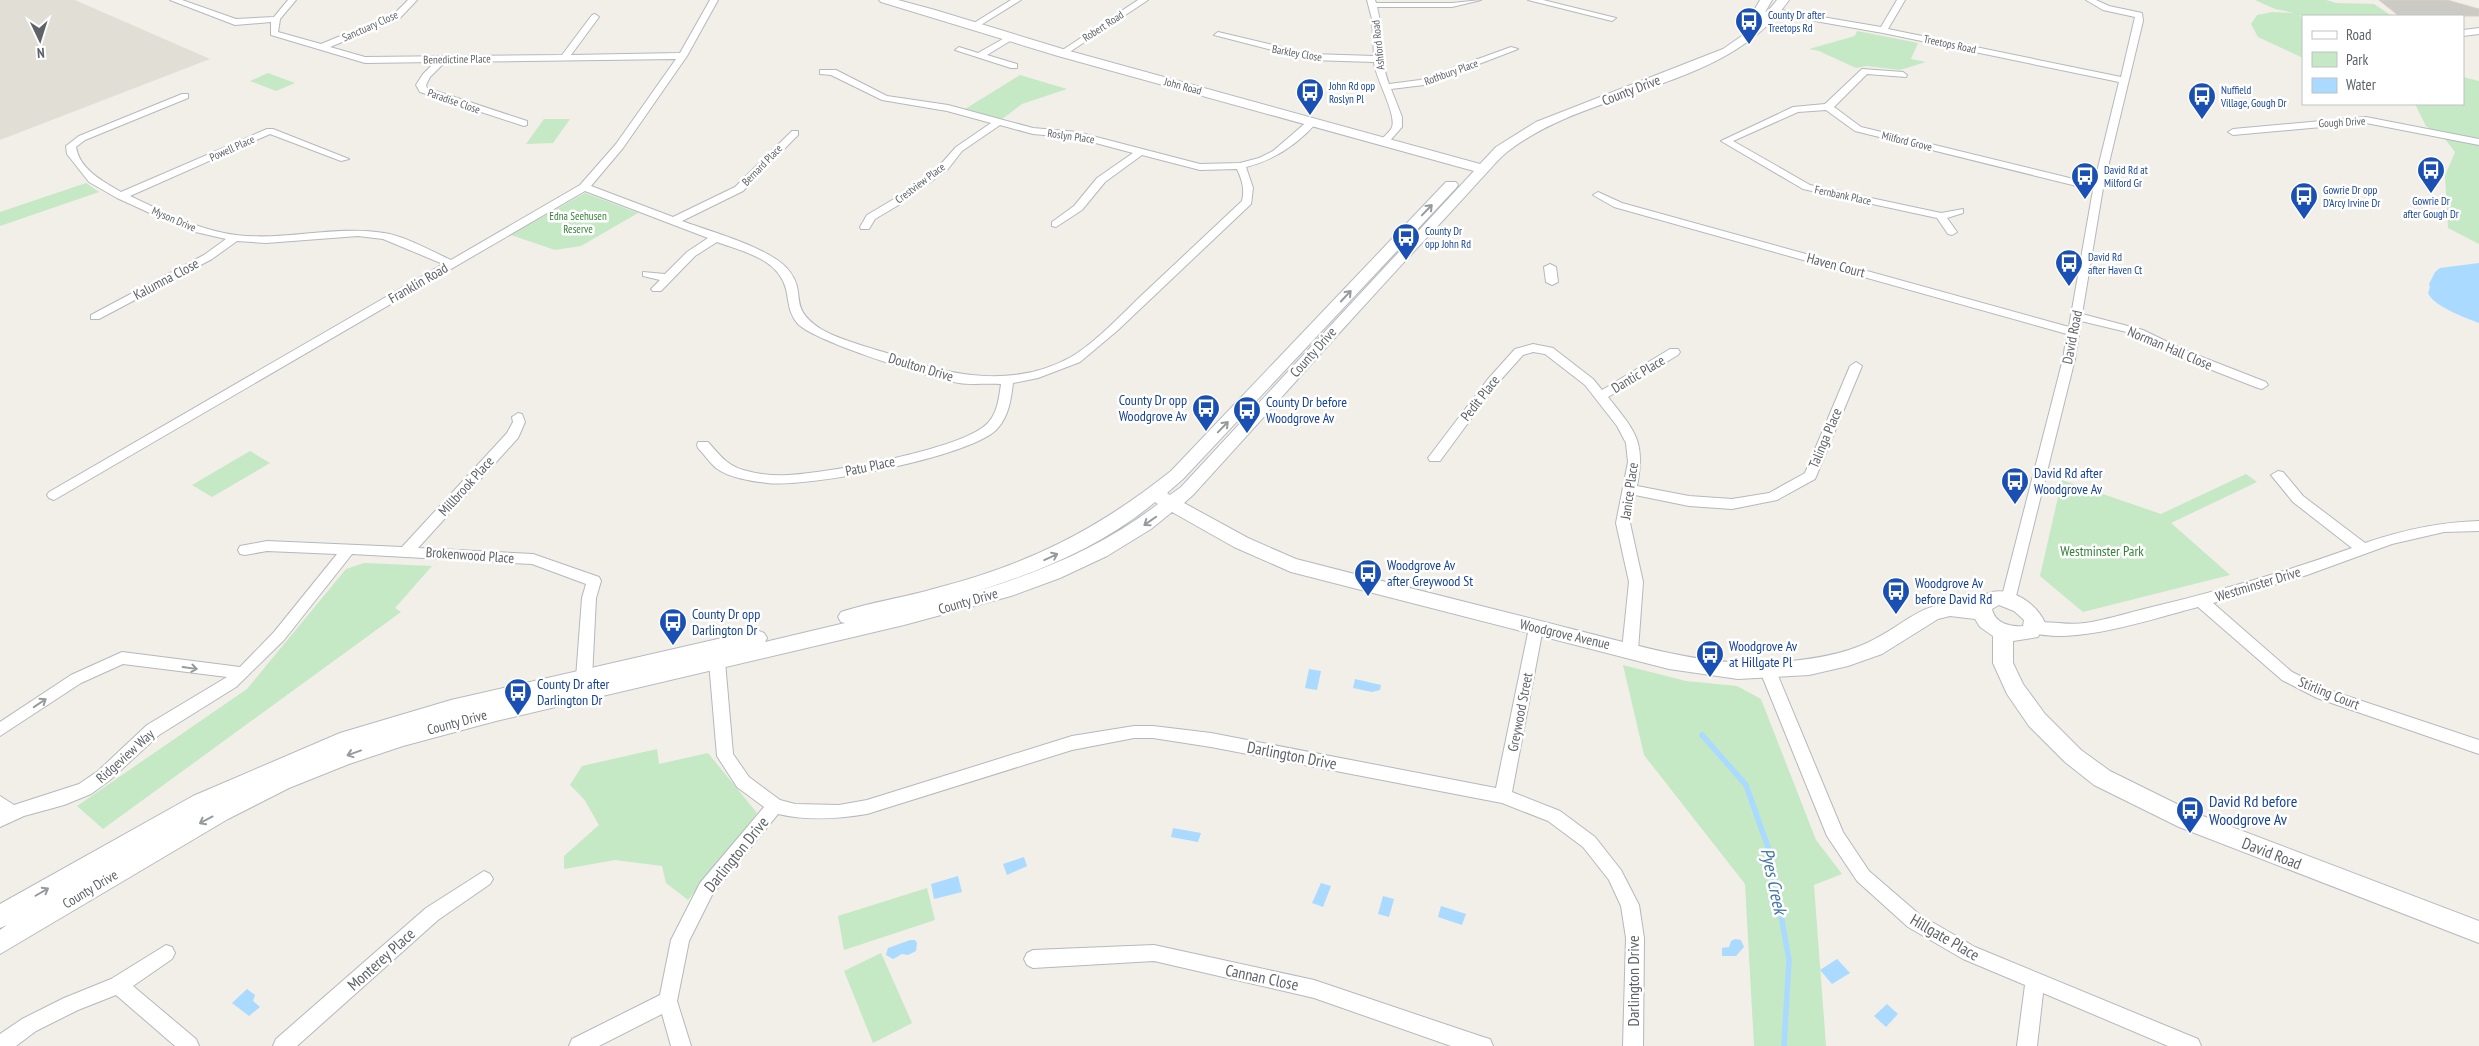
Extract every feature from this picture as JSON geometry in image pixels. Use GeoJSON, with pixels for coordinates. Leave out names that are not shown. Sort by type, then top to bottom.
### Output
{"type":"FeatureCollection","features":[{"type":"Feature","properties":{"kind":"main road","name":"John Road"},"geometry":{"type":"LineString","coordinates":[[885,0],[1062,53],[1476,167]]}},
{"type":"Feature","properties":{"kind":"main road","name":"County Drive"},"geometry":{"type":"LineString","coordinates":[[0,917],[201,803],[348,739],[451,709],[584,678],[718,654],[974,600],[1026,583],[1089,558],[1127,537],[1164,499],[1197,480],[1360,300],[1476,167],[1490,146],[1532,121],[1710,52],[1741,34],[1752,25],[1767,0]]}},
{"type":"Feature","properties":{"kind":"main road","name":"County Drive"},"geometry":{"type":"LineString","coordinates":[[1476,167],[1541,125],[1718,57],[1752,35],[1775,11],[1782,0]]}},
{"type":"Feature","properties":{"kind":"main road","name":"Woodgrove Avenue"},"geometry":{"type":"LineString","coordinates":[[1164,499],[1219,532],[1259,552],[1291,565],[1669,661],[1705,667],[1768,671],[1809,667],[1848,658],[1875,648],[1932,613],[1950,609],[1982,612]]}},
{"type":"Feature","properties":{"kind":"main road"},"geometry":{"type":"LineString","coordinates":[[1991,599],[2008,600],[2029,612],[2035,623],[2034,628],[2026,634],[2003,632],[1989,623],[1982,612],[1982,607],[1991,599]]}},
{"type":"Feature","properties":{"kind":"main road","name":"David Road"},"geometry":{"type":"LineString","coordinates":[[2003,632],[2004,663],[2014,688],[2037,720],[2073,756],[2102,778],[2186,820],[2479,932]]}},
{"type":"Feature","properties":{"kind":"main road","name":"County Drive"},"geometry":{"type":"LineString","coordinates":[[0,942],[198,824],[245,799],[353,753],[416,732],[718,654]]}},
{"type":"Feature","properties":{"kind":"street"},"geometry":{"type":"LineString","coordinates":[[174,0],[235,22],[276,19],[292,0]]}},
{"type":"Feature","properties":{"kind":"street","name":"Sanctuary Close"},"geometry":{"type":"LineString","coordinates":[[322,47],[397,16],[413,0]]}},
{"type":"Feature","properties":{"kind":"street","name":"Franklin Road"},"geometry":{"type":"LineString","coordinates":[[54,495],[584,187],[604,169],[683,56],[714,0]]}},
{"type":"Feature","properties":{"kind":"street"},"geometry":{"type":"LineString","coordinates":[[973,26],[1017,0]]}},
{"type":"Feature","properties":{"kind":"street","name":"Robert Road"},"geometry":{"type":"LineString","coordinates":[[1062,53],[1144,0]]}},
{"type":"Feature","properties":{"kind":"street"},"geometry":{"type":"LineString","coordinates":[[1372,3],[1452,5],[1478,0]]}},
{"type":"Feature","properties":{"kind":"street"},"geometry":{"type":"LineString","coordinates":[[1532,0],[1612,18]]}},
{"type":"Feature","properties":{"kind":"street"},"geometry":{"type":"LineString","coordinates":[[1767,0],[1775,11]]}},
{"type":"Feature","properties":{"kind":"street"},"geometry":{"type":"LineString","coordinates":[[1883,30],[1901,0]]}},
{"type":"Feature","properties":{"kind":"street","name":"David Road"},"geometry":{"type":"LineString","coordinates":[[2008,600],[2075,332],[2098,188],[2139,15],[2106,8],[2090,0]]}},
{"type":"Feature","properties":{"kind":"street","name":"Ashford Road"},"geometry":{"type":"LineString","coordinates":[[1372,3],[1377,32],[1377,58],[1386,87],[1396,108],[1398,122],[1392,135],[1384,142]]}},
{"type":"Feature","properties":{"kind":"street","name":"Treetops Road"},"geometry":{"type":"LineString","coordinates":[[1756,16],[1775,11],[1883,30],[2123,80]]}},
{"type":"Feature","properties":{"kind":"street"},"geometry":{"type":"LineString","coordinates":[[564,58],[596,18]]}},
{"type":"Feature","properties":{"kind":"street","name":"Benedictine Place"},"geometry":{"type":"LineString","coordinates":[[276,19],[274,32],[365,60],[683,56]]}},
{"type":"Feature","properties":{"kind":"street"},"geometry":{"type":"LineString","coordinates":[[2464,33],[2479,31]]}},
{"type":"Feature","properties":{"kind":"street","name":"Barkley Close"},"geometry":{"type":"LineString","coordinates":[[1218,35],[1311,57],[1377,58]]}},
{"type":"Feature","properties":{"kind":"street"},"geometry":{"type":"LineString","coordinates":[[979,56],[1011,38]]}},
{"type":"Feature","properties":{"kind":"street","name":"Rothbury Place"},"geometry":{"type":"LineString","coordinates":[[1386,87],[1421,83],[1514,49]]}},
{"type":"Feature","properties":{"kind":"street"},"geometry":{"type":"LineString","coordinates":[[958,50],[1014,66]]}},
{"type":"Feature","properties":{"kind":"street","name":"Paradise Close"},"geometry":{"type":"LineString","coordinates":[[443,59],[420,85],[423,90],[524,123]]}},
{"type":"Feature","properties":{"kind":"street"},"geometry":{"type":"LineString","coordinates":[[1828,106],[1866,71],[1906,75],[1909,84]]}},
{"type":"Feature","properties":{"kind":"street","name":"Roslyn Place"},"geometry":{"type":"LineString","coordinates":[[823,72],[833,72],[885,98],[948,108],[1033,131],[1077,135],[1200,167],[1240,166],[1276,154],[1312,122]]}},
{"type":"Feature","properties":{"kind":"street","name":"Myson Drive"},"geometry":{"type":"LineString","coordinates":[[185,96],[82,138],[71,146],[72,154],[93,180],[122,196],[191,228],[235,238],[266,240],[358,233],[385,236],[452,264]]}},
{"type":"Feature","properties":{"kind":"street","name":"Fernbank Place"},"geometry":{"type":"LineString","coordinates":[[1828,106],[1796,109],[1726,141],[1807,187],[1941,216],[1959,211]]}},
{"type":"Feature","properties":{"kind":"street","name":"Milford Grove"},"geometry":{"type":"LineString","coordinates":[[1828,106],[1858,129],[2098,188]]}},
{"type":"Feature","properties":{"kind":"street","name":"Gough Drive"},"geometry":{"type":"LineString","coordinates":[[2233,132],[2366,120],[2479,142]]}},
{"type":"Feature","properties":{"kind":"street","name":"Crestview Place"},"geometry":{"type":"LineString","coordinates":[[865,227],[871,217],[898,201],[944,167],[958,149],[1000,121]]}},
{"type":"Feature","properties":{"kind":"street","name":"Powell Place"},"geometry":{"type":"LineString","coordinates":[[122,196],[270,131],[344,159]]}},
{"type":"Feature","properties":{"kind":"street","name":"Bernard Place"},"geometry":{"type":"LineString","coordinates":[[674,221],[739,189],[794,133]]}},
{"type":"Feature","properties":{"kind":"street"},"geometry":{"type":"LineString","coordinates":[[1056,224],[1078,208],[1101,180],[1140,152]]}},
{"type":"Feature","properties":{"kind":"street","name":"Doulton Drive"},"geometry":{"type":"LineString","coordinates":[[584,187],[769,258],[786,274],[792,290],[793,306],[802,321],[819,333],[914,367],[959,379],[1007,380],[1034,375],[1076,359],[1114,328],[1247,202],[1250,194],[1247,177],[1240,166]]}},
{"type":"Feature","properties":{"kind":"street","name":"Haven Court"},"geometry":{"type":"LineString","coordinates":[[1598,195],[1618,205],[2075,332]]}},
{"type":"Feature","properties":{"kind":"street"},"geometry":{"type":"LineString","coordinates":[[1941,216],[1952,232]]}},
{"type":"Feature","properties":{"kind":"street","name":"Kalumna Close"},"geometry":{"type":"LineString","coordinates":[[95,317],[208,257],[235,238]]}},
{"type":"Feature","properties":{"kind":"street"},"geometry":{"type":"LineString","coordinates":[[657,289],[692,254],[715,238]]}},
{"type":"Feature","properties":{"kind":"street"},"geometry":{"type":"LineString","coordinates":[[1550,267],[1552,282]]}},
{"type":"Feature","properties":{"kind":"street"},"geometry":{"type":"LineString","coordinates":[[647,274],[668,278]]}},
{"type":"Feature","properties":{"kind":"street","name":"Norman Hall Close"},"geometry":{"type":"LineString","coordinates":[[2077,316],[2139,332],[2180,353],[2262,385]]}},
{"type":"Feature","properties":{"kind":"street","name":"Janice Place"},"geometry":{"type":"LineString","coordinates":[[1533,348],[1549,351],[1590,382],[1623,425],[1632,443],[1635,462],[1623,523],[1636,582],[1630,650]]}},
{"type":"Feature","properties":{"kind":"street","name":"Pedit Place"},"geometry":{"type":"LineString","coordinates":[[1435,458],[1492,382],[1519,352],[1533,348]]}},
{"type":"Feature","properties":{"kind":"street","name":"Dantic Place"},"geometry":{"type":"LineString","coordinates":[[1601,396],[1674,352]]}},
{"type":"Feature","properties":{"kind":"street","name":"Talinga Place"},"geometry":{"type":"LineString","coordinates":[[1629,490],[1689,501],[1732,504],[1772,497],[1810,476],[1856,366]]}},
{"type":"Feature","properties":{"kind":"street","name":"Patu Place"},"geometry":{"type":"LineString","coordinates":[[703,445],[722,466],[735,470],[770,479],[817,477],[943,450],[987,431],[1004,410],[1007,380]]}},
{"type":"Feature","properties":{"kind":"street","name":"Millbrook Place"},"geometry":{"type":"LineString","coordinates":[[407,551],[513,434],[519,422],[518,417]]}},
{"type":"Feature","properties":{"kind":"street"},"geometry":{"type":"LineString","coordinates":[[2278,475],[2298,499],[2361,548]]}},
{"type":"Feature","properties":{"kind":"street","name":"Westminster Drive"},"geometry":{"type":"LineString","coordinates":[[2034,628],[2064,631],[2085,629],[2201,601],[2302,571],[2361,548],[2444,527],[2479,526]]}},
{"type":"Feature","properties":{"kind":"street","name":"Brokenwood Place"},"geometry":{"type":"LineString","coordinates":[[245,550],[267,546],[407,551],[533,559],[594,581],[590,598],[584,678]]}},
{"type":"Feature","properties":{"kind":"street","name":"Ridgeview Way"},"geometry":{"type":"LineString","coordinates":[[4,812],[58,801],[83,790],[108,775],[153,730],[230,683],[270,648],[348,549]]}},
{"type":"Feature","properties":{"kind":"street","name":"Stirling Court"},"geometry":{"type":"LineString","coordinates":[[2201,601],[2287,676],[2323,694],[2479,747]]}},
{"type":"Feature","properties":{"kind":"street","name":"Greywood Street"},"geometry":{"type":"LineString","coordinates":[[1503,796],[1536,628]]}},
{"type":"Feature","properties":{"kind":"street","name":"Darlington Drive"},"geometry":{"type":"LineString","coordinates":[[718,654],[725,756],[743,782],[775,806],[814,812],[839,812],[867,808],[1072,744],[1134,732],[1153,732],[1211,740],[1503,796],[1554,816],[1589,842],[1615,875],[1630,905],[1635,938],[1633,1046]]}},
{"type":"Feature","properties":{"kind":"street"},"geometry":{"type":"LineString","coordinates":[[0,730],[76,679],[122,658],[242,673]]}},
{"type":"Feature","properties":{"kind":"street","name":"Hillgate Place"},"geometry":{"type":"LineString","coordinates":[[1768,671],[1836,836],[1863,876],[1914,921],[1969,953],[2191,1046]]}},
{"type":"Feature","properties":{"kind":"street","name":"Darlington Drive"},"geometry":{"type":"LineString","coordinates":[[681,1046],[668,1001],[680,940],[706,889],[775,806]]}},
{"type":"Feature","properties":{"kind":"street","name":"Monterey Place"},"geometry":{"type":"LineString","coordinates":[[283,1046],[432,914],[484,879]]}},
{"type":"Feature","properties":{"kind":"street"},"geometry":{"type":"LineString","coordinates":[[0,1046],[29,1025],[71,1004],[118,985],[166,953]]}},
{"type":"Feature","properties":{"kind":"street","name":"Cannan Close"},"geometry":{"type":"LineString","coordinates":[[1034,959],[1154,953],[1314,989],[1469,1043],[1483,1046]]}},
{"type":"Feature","properties":{"kind":"street"},"geometry":{"type":"LineString","coordinates":[[2027,1046],[2035,982]]}},
{"type":"Feature","properties":{"kind":"street"},"geometry":{"type":"LineString","coordinates":[[118,985],[189,1046]]}},
{"type":"Feature","properties":{"kind":"street"},"geometry":{"type":"LineString","coordinates":[[579,1046],[668,1001]]}},
{"type":"Feature","properties":{"kind":"shaded area"},"geometry":{"type":"Polygon","coordinates":[[[0,0],[75,0],[210,59],[0,140],[0,0]]]}},
{"type":"Feature","properties":{"kind":"green space"},"geometry":{"type":"Polygon","coordinates":[[[2255,0],[2326,0],[2336,3],[2374,4],[2390,15],[2300,15],[2302,20],[2302,58],[2258,37],[2251,24],[2257,15],[2272,12],[2295,13],[2275,9],[2255,0]]]}},
{"type":"Feature","properties":{"kind":"green space"},"geometry":{"type":"Polygon","coordinates":[[[1857,31],[1918,43],[1911,59],[1926,62],[1900,70],[1867,66],[1856,68],[1819,51],[1809,49],[1855,36],[1857,31]]]}},
{"type":"Feature","properties":{"kind":"green space"},"geometry":{"type":"Polygon","coordinates":[[[268,73],[295,83],[276,91],[250,81],[268,73]]]}},
{"type":"Feature","properties":{"kind":"green space"},"geometry":{"type":"Polygon","coordinates":[[[1020,75],[1067,89],[1022,104],[1002,119],[965,109],[1020,75]]]}},
{"type":"Feature","properties":{"kind":"green space"},"geometry":{"type":"Polygon","coordinates":[[[2464,77],[2479,81],[2479,244],[2448,228],[2445,176],[2455,152],[2445,139],[2426,126],[2416,105],[2464,105],[2464,77]]]}},
{"type":"Feature","properties":{"kind":"green space"},"geometry":{"type":"Polygon","coordinates":[[[544,119],[570,119],[553,143],[526,144],[544,119]]]}},
{"type":"Feature","properties":{"kind":"green space"},"geometry":{"type":"Polygon","coordinates":[[[86,183],[99,192],[0,226],[0,212],[86,183]]]}},
{"type":"Feature","properties":{"kind":"green space","name":"Edna Seehusen Reserve"},"geometry":{"type":"Polygon","coordinates":[[[585,193],[638,213],[581,246],[555,250],[511,235],[585,193]]]}},
{"type":"Feature","properties":{"kind":"green space"},"geometry":{"type":"Polygon","coordinates":[[[250,451],[270,463],[212,497],[192,485],[250,451]]]}},
{"type":"Feature","properties":{"kind":"green space","name":"Westminster Park"},"geometry":{"type":"Polygon","coordinates":[[[2246,474],[2257,482],[2171,523],[2230,575],[2083,612],[2040,576],[2062,480],[2161,514],[2246,474]]]}},
{"type":"Feature","properties":{"kind":"green space"},"geometry":{"type":"Polygon","coordinates":[[[364,563],[432,566],[395,608],[401,612],[103,829],[77,806],[247,689],[346,569],[364,563]]]}},
{"type":"Feature","properties":{"kind":"green space"},"geometry":{"type":"Polygon","coordinates":[[[1623,665],[1686,681],[1737,686],[1761,699],[1816,840],[1842,874],[1814,885],[1826,1046],[1754,1046],[1745,884],[1644,755],[1623,665]]]}},
{"type":"Feature","properties":{"kind":"green space"},"geometry":{"type":"Polygon","coordinates":[[[657,749],[659,764],[708,753],[757,813],[688,900],[666,883],[662,866],[615,860],[564,869],[564,856],[599,825],[584,799],[570,785],[582,766],[657,749]]]}},
{"type":"Feature","properties":{"kind":"green space"},"geometry":{"type":"Polygon","coordinates":[[[927,888],[935,920],[844,950],[838,916],[927,888]]]}},
{"type":"Feature","properties":{"kind":"green space"},"geometry":{"type":"Polygon","coordinates":[[[881,953],[912,1023],[873,1043],[844,971],[881,953]]]}},
{"type":"Feature","properties":{"kind":"water"},"geometry":{"type":"Polygon","coordinates":[[[2479,263],[2479,323],[2443,307],[2431,298],[2428,293],[2429,284],[2435,272],[2440,268],[2479,263]]]}},
{"type":"Feature","properties":{"kind":"water"},"geometry":{"type":"Polygon","coordinates":[[[1309,669],[1321,671],[1317,690],[1305,688],[1309,669]]]}},
{"type":"Feature","properties":{"kind":"water"},"geometry":{"type":"Polygon","coordinates":[[[1355,679],[1381,685],[1380,690],[1372,692],[1353,688],[1355,679]]]}},
{"type":"Feature","properties":{"kind":"water"},"geometry":{"type":"Polygon","coordinates":[[[1173,828],[1201,833],[1198,842],[1171,837],[1173,828]]]}},
{"type":"Feature","properties":{"kind":"water"},"geometry":{"type":"Polygon","coordinates":[[[1024,857],[1027,866],[1007,875],[1003,864],[1024,857]]]}},
{"type":"Feature","properties":{"kind":"water"},"geometry":{"type":"Polygon","coordinates":[[[958,876],[962,892],[934,899],[931,884],[958,876]]]}},
{"type":"Feature","properties":{"kind":"water"},"geometry":{"type":"Polygon","coordinates":[[[1321,883],[1331,886],[1323,907],[1312,903],[1321,883]]]}},
{"type":"Feature","properties":{"kind":"water"},"geometry":{"type":"Polygon","coordinates":[[[1383,896],[1394,899],[1389,917],[1378,914],[1383,896]]]}},
{"type":"Feature","properties":{"kind":"water"},"geometry":{"type":"Polygon","coordinates":[[[1441,906],[1466,914],[1462,925],[1438,917],[1441,906]]]}},
{"type":"Feature","properties":{"kind":"water"},"geometry":{"type":"Polygon","coordinates":[[[1735,939],[1741,940],[1744,947],[1736,956],[1722,956],[1722,948],[1729,947],[1731,941],[1735,939]]]}},
{"type":"Feature","properties":{"kind":"water"},"geometry":{"type":"Polygon","coordinates":[[[915,940],[917,943],[916,951],[908,955],[902,954],[893,959],[886,955],[888,948],[915,940]]]}},
{"type":"Feature","properties":{"kind":"water"},"geometry":{"type":"Polygon","coordinates":[[[1837,959],[1850,973],[1832,984],[1820,970],[1837,959]]]}},
{"type":"Feature","properties":{"kind":"water"},"geometry":{"type":"Polygon","coordinates":[[[247,989],[255,995],[253,1001],[260,1007],[249,1016],[232,1003],[247,989]]]}},
{"type":"Feature","properties":{"kind":"water"},"geometry":{"type":"Polygon","coordinates":[[[1887,1004],[1898,1014],[1886,1027],[1874,1016],[1887,1004]]]}},
{"type":"Feature","properties":{"kind":"building"},"geometry":{"type":"Polygon","coordinates":[[[2379,0],[2447,0],[2479,9],[2479,16],[2398,15],[2379,0]]]}},
{"type":"Feature","properties":{"kind":"waterway","name":"Pyes Creek"},"geometry":{"type":"LineString","coordinates":[[1702,735],[1746,785],[1770,853],[1789,960],[1784,1046]]}},
{"type":"Feature","properties":{"kind":"place","name":"County Dr after Treetops Rd"},"geometry":{"type":"Point","coordinates":[1749,45]}},
{"type":"Feature","properties":{"kind":"place","name":"John Rd opp Roslyn Pl"},"geometry":{"type":"Point","coordinates":[1310,116]}},
{"type":"Feature","properties":{"kind":"place","name":"Nuffield Village, Gough Dr"},"geometry":{"type":"Point","coordinates":[2202,120]}},
{"type":"Feature","properties":{"kind":"place","name":"Gowrie Dr after Gough Dr"},"geometry":{"type":"Point","coordinates":[2431,194]}},
{"type":"Feature","properties":{"kind":"place","name":"David Rd at Milford Gr"},"geometry":{"type":"Point","coordinates":[2085,200]}},
{"type":"Feature","properties":{"kind":"place","name":"Gowrie Dr opp D'Arcy Irvine Dr"},"geometry":{"type":"Point","coordinates":[2304,220]}},
{"type":"Feature","properties":{"kind":"place","name":"County Dr opp John Rd"},"geometry":{"type":"Point","coordinates":[1406,261]}},
{"type":"Feature","properties":{"kind":"place","name":"David Rd after Haven Ct"},"geometry":{"type":"Point","coordinates":[2069,287]}},
{"type":"Feature","properties":{"kind":"place","name":"County Dr opp Woodgrove Av"},"geometry":{"type":"Point","coordinates":[1206,432]}},
{"type":"Feature","properties":{"kind":"place","name":"County Dr before Woodgrove Av"},"geometry":{"type":"Point","coordinates":[1247,434]}},
{"type":"Feature","properties":{"kind":"place","name":"David Rd after Woodgrove Av"},"geometry":{"type":"Point","coordinates":[2015,505]}},
{"type":"Feature","properties":{"kind":"place","name":"Woodgrove Av after Greywood St"},"geometry":{"type":"Point","coordinates":[1368,597]}},
{"type":"Feature","properties":{"kind":"place","name":"Woodgrove Av before David Rd"},"geometry":{"type":"Point","coordinates":[1896,615]}},
{"type":"Feature","properties":{"kind":"place","name":"County Dr opp Darlington Dr"},"geometry":{"type":"Point","coordinates":[673,646]}},
{"type":"Feature","properties":{"kind":"place","name":"Woodgrove Av at Hillgate Pl"},"geometry":{"type":"Point","coordinates":[1710,678]}},
{"type":"Feature","properties":{"kind":"place","name":"County Dr after Darlington Dr"},"geometry":{"type":"Point","coordinates":[518,716]}},
{"type":"Feature","properties":{"kind":"place","name":"David Rd before Woodgrove Av"},"geometry":{"type":"Point","coordinates":[2190,834]}}]}
